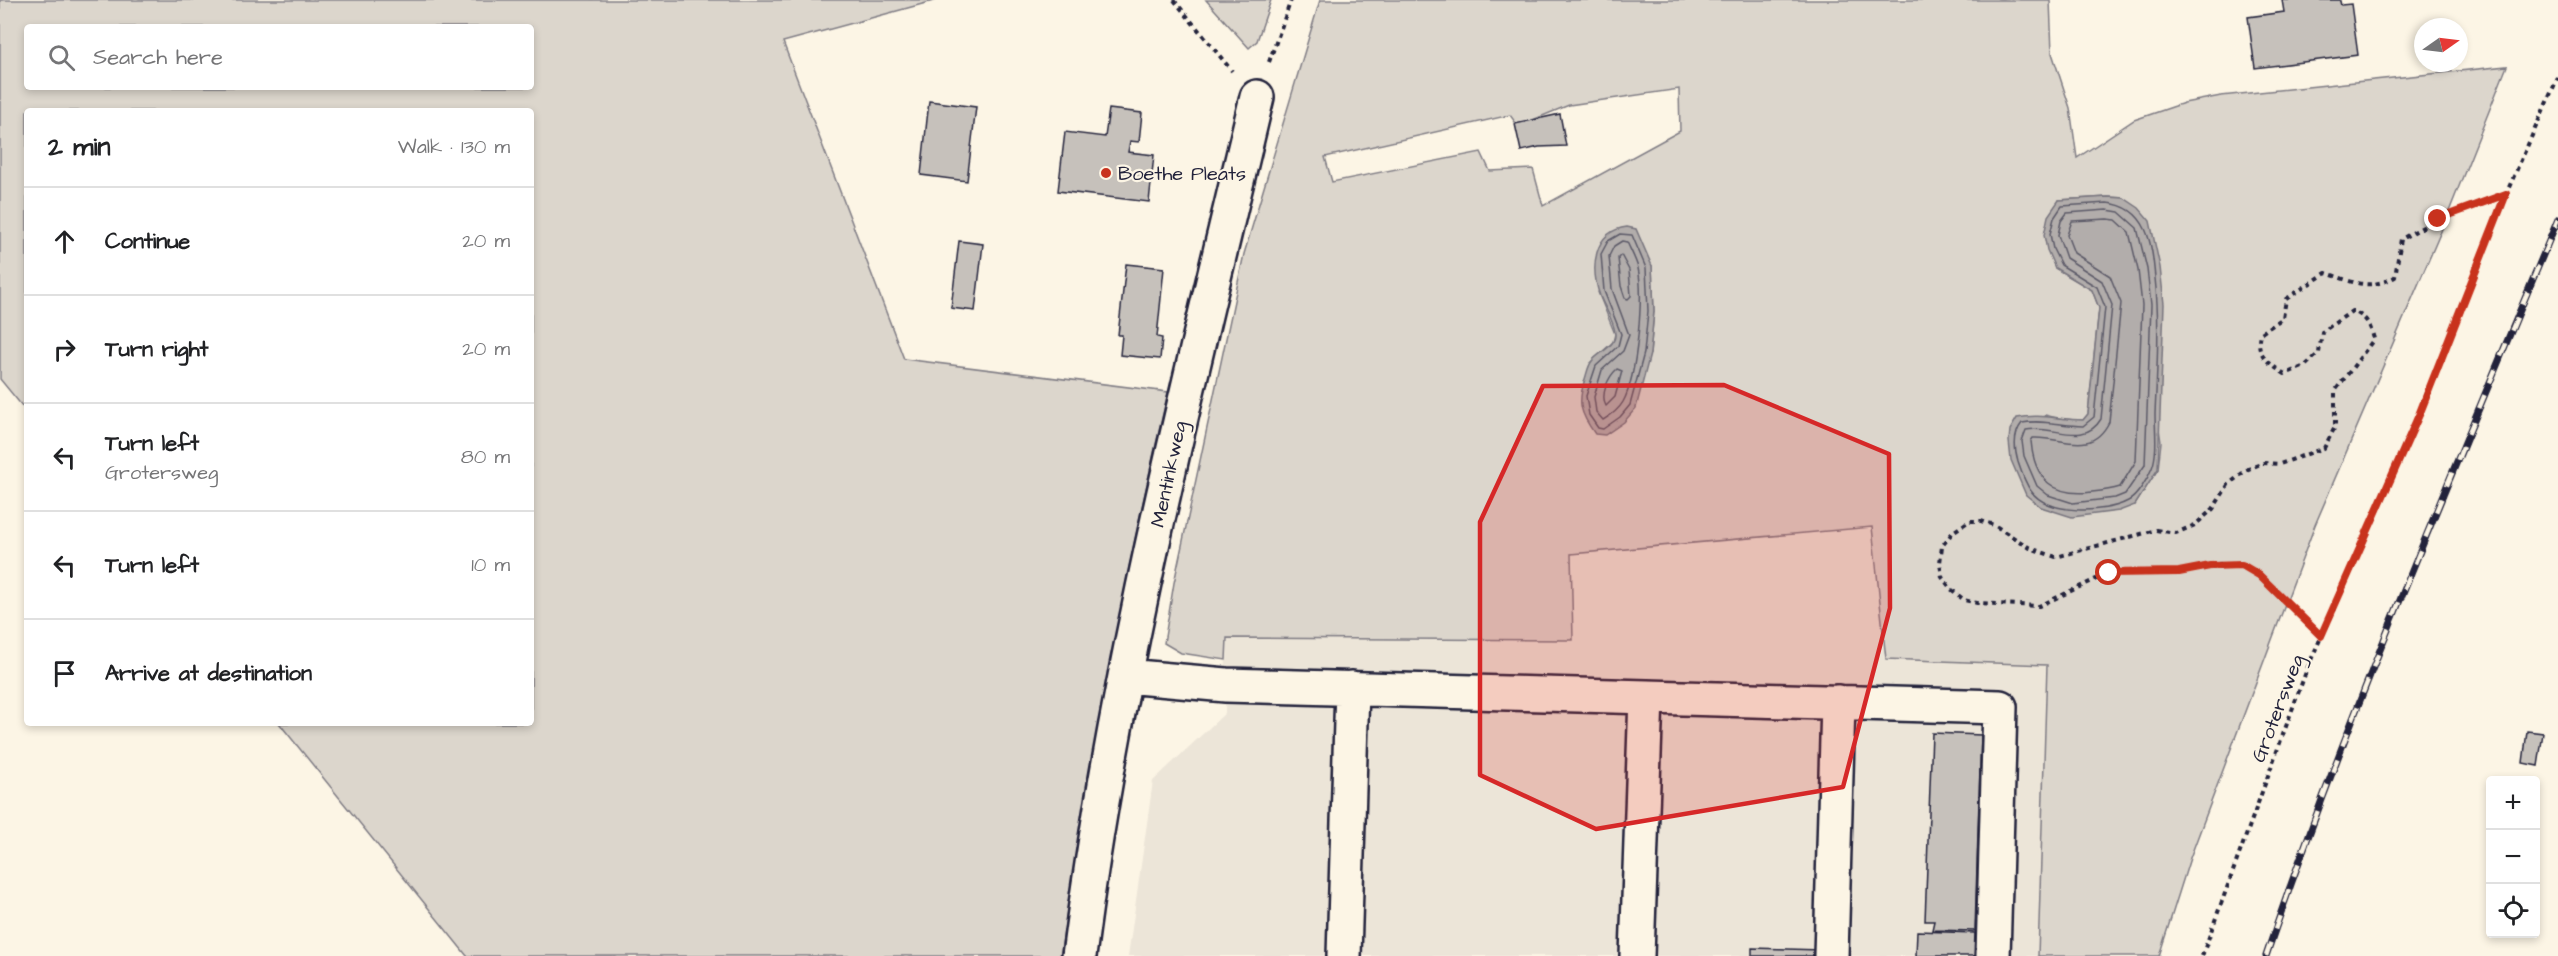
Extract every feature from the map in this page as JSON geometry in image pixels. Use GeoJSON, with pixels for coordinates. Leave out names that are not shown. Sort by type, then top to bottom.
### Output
{"type":"FeatureCollection","features":[{"type":"Feature","properties":{"kind":"street","name":"Mentinkweg"},"geometry":{"type":"LineString","coordinates":[[1079,956],[1086,902],[1125,676],[1189,379],[1257,97]]}},
{"type":"Feature","properties":{"kind":"street"},"geometry":{"type":"LineString","coordinates":[[1125,676],[1226,685],[2000,707],[1993,956]]}},
{"type":"Feature","properties":{"kind":"street"},"geometry":{"type":"LineString","coordinates":[[1344,956],[1352,688]]}},
{"type":"Feature","properties":{"kind":"street"},"geometry":{"type":"LineString","coordinates":[[1637,956],[1646,697]]}},
{"type":"Feature","properties":{"kind":"street"},"geometry":{"type":"LineString","coordinates":[[1832,956],[1838,702]]}},
{"type":"Feature","properties":{"kind":"path"},"geometry":{"type":"LineString","coordinates":[[1174,0],[1226,66],[1257,97],[1291,0]]}},
{"type":"Feature","properties":{"kind":"path","name":"Grotersweg"},"geometry":{"type":"LineString","coordinates":[[2202,956],[2307,669],[2419,415],[2506,194],[2558,77]]}},
{"type":"Feature","properties":{"kind":"path"},"geometry":{"type":"LineString","coordinates":[[2321,636],[2259,575],[2242,565],[2210,566],[2179,572],[2109,573],[2039,606],[1996,604],[1964,600],[1951,589],[1942,577],[1940,563],[1942,546],[1953,532],[1970,521],[1981,520],[1994,525],[2030,548],[2056,557],[2156,530],[2176,533],[2195,525],[2213,509],[2228,485],[2246,470],[2263,463],[2280,464],[2324,448],[2335,427],[2335,391],[2374,339],[2371,327],[2363,314],[2352,311],[2341,316],[2322,332],[2319,352],[2305,366],[2285,374],[2270,365],[2262,355],[2258,344],[2260,334],[2283,318],[2286,298],[2326,273],[2363,286],[2382,284],[2395,277],[2402,239],[2438,219],[2506,194]]}},
{"type":"Feature","properties":{"kind":"highlighted area"},"geometry":{"type":"Polygon","coordinates":[[[1724,385],[1889,454],[1890,608],[1843,787],[1596,829],[1480,775],[1480,522],[1543,386],[1724,385]]]}},
{"type":"Feature","properties":{"kind":"shaded area"},"geometry":{"type":"Polygon","coordinates":[[[0,0],[937,0],[783,42],[904,359],[1168,392],[1136,532],[1108,673],[1082,814],[1060,956],[467,956],[281,726],[534,726],[534,108],[24,108],[24,408],[0,379],[0,0]]]}},
{"type":"Feature","properties":{"kind":"shaded area"},"geometry":{"type":"Polygon","coordinates":[[[1206,0],[1271,0],[1257,41],[1249,48],[1206,0]]]}},
{"type":"Feature","properties":{"kind":"shaded area"},"geometry":{"type":"Polygon","coordinates":[[[1320,0],[2050,0],[2052,53],[2070,108],[2077,158],[2134,120],[2184,103],[2221,96],[2468,72],[2468,70],[2507,66],[2442,229],[2315,525],[2190,858],[2159,956],[2038,956],[2047,665],[1886,659],[1872,527],[1571,554],[1573,640],[1227,638],[1226,660],[1181,653],[1164,643],[1174,583],[1244,254],[1320,0]],[[1679,89],[1569,105],[1518,126],[1510,115],[1325,157],[1332,182],[1481,152],[1490,171],[1533,169],[1543,206],[1680,131],[1679,89]],[[2124,198],[2059,200],[2055,268],[2092,290],[2099,308],[2088,414],[2083,420],[2045,415],[2135,505],[2158,469],[2161,442],[2124,198]],[[1652,266],[1598,292],[1615,334],[1613,342],[1591,362],[1650,354],[1654,311],[1652,266]]]}},
{"type":"Feature","properties":{"kind":"shaded area"},"geometry":{"type":"Polygon","coordinates":[[[1873,527],[1886,659],[2047,665],[2038,956],[1128,956],[1153,781],[1225,713],[1226,638],[1573,640],[1570,554],[1873,527]]]}},
{"type":"Feature","properties":{"kind":"water"},"geometry":{"type":"Polygon","coordinates":[[[2124,198],[2139,208],[2150,221],[2160,267],[2164,304],[2158,469],[2135,505],[2119,511],[2072,517],[2041,507],[2026,495],[2011,460],[2010,430],[2017,418],[2042,416],[2083,420],[2088,414],[2099,308],[2092,290],[2055,268],[2047,250],[2044,235],[2048,216],[2059,200],[2124,198]]]}},
{"type":"Feature","properties":{"kind":"water"},"geometry":{"type":"Polygon","coordinates":[[[1627,227],[1636,229],[1652,266],[1654,311],[1650,354],[1636,408],[1624,422],[1605,435],[1595,434],[1583,414],[1581,395],[1591,363],[1610,346],[1615,334],[1600,296],[1595,263],[1601,243],[1607,236],[1627,227]]]}},
{"type":"Feature","properties":{"kind":"building"},"geometry":{"type":"Polygon","coordinates":[[[2282,0],[2340,0],[2341,5],[2351,4],[2358,55],[2255,68],[2248,17],[2284,12],[2282,0]]]}},
{"type":"Feature","properties":{"kind":"building"},"geometry":{"type":"Polygon","coordinates":[[[929,101],[976,107],[967,181],[921,175],[929,101]]]}},
{"type":"Feature","properties":{"kind":"building","name":"Boethe Pleats"},"geometry":{"type":"Polygon","coordinates":[[[1109,109],[1142,113],[1139,142],[1130,141],[1128,152],[1154,155],[1149,202],[1058,191],[1065,132],[1105,137],[1109,109]]]}},
{"type":"Feature","properties":{"kind":"building"},"geometry":{"type":"Polygon","coordinates":[[[1560,114],[1566,146],[1539,147],[1521,151],[1515,124],[1560,114]]]}},
{"type":"Feature","properties":{"kind":"building"},"geometry":{"type":"Polygon","coordinates":[[[959,241],[983,244],[975,311],[951,308],[959,241]]]}},
{"type":"Feature","properties":{"kind":"building"},"geometry":{"type":"Polygon","coordinates":[[[1126,264],[1164,268],[1157,337],[1162,338],[1160,359],[1120,355],[1122,335],[1118,335],[1126,264]]]}},
{"type":"Feature","properties":{"kind":"building"},"geometry":{"type":"Polygon","coordinates":[[[2527,731],[2543,733],[2538,766],[2523,763],[2527,731]]]}},
{"type":"Feature","properties":{"kind":"building"},"geometry":{"type":"Polygon","coordinates":[[[1932,733],[1981,735],[1975,931],[1932,930],[1934,921],[1925,921],[1932,733]]]}},
{"type":"Feature","properties":{"kind":"building"},"geometry":{"type":"Polygon","coordinates":[[[1917,931],[1975,933],[1974,956],[1916,956],[1917,931]]]}},
{"type":"Feature","properties":{"kind":"building"},"geometry":{"type":"Polygon","coordinates":[[[1752,948],[1820,950],[1820,956],[1752,956],[1752,948]]]}},
{"type":"Feature","properties":{"kind":"railway"},"geometry":{"type":"LineString","coordinates":[[2266,956],[2369,677],[2558,219]]}},
{"type":"Feature","properties":{"kind":"place","name":"Boethe Pleats"},"geometry":{"type":"Point","coordinates":[1106,173]}},
{"type":"Feature","properties":{"kind":"route"},"geometry":{"type":"LineString","coordinates":[[2109,573],[2179,572],[2210,566],[2242,565],[2259,575],[2321,636],[2419,415],[2506,194],[2438,219]]}}]}
